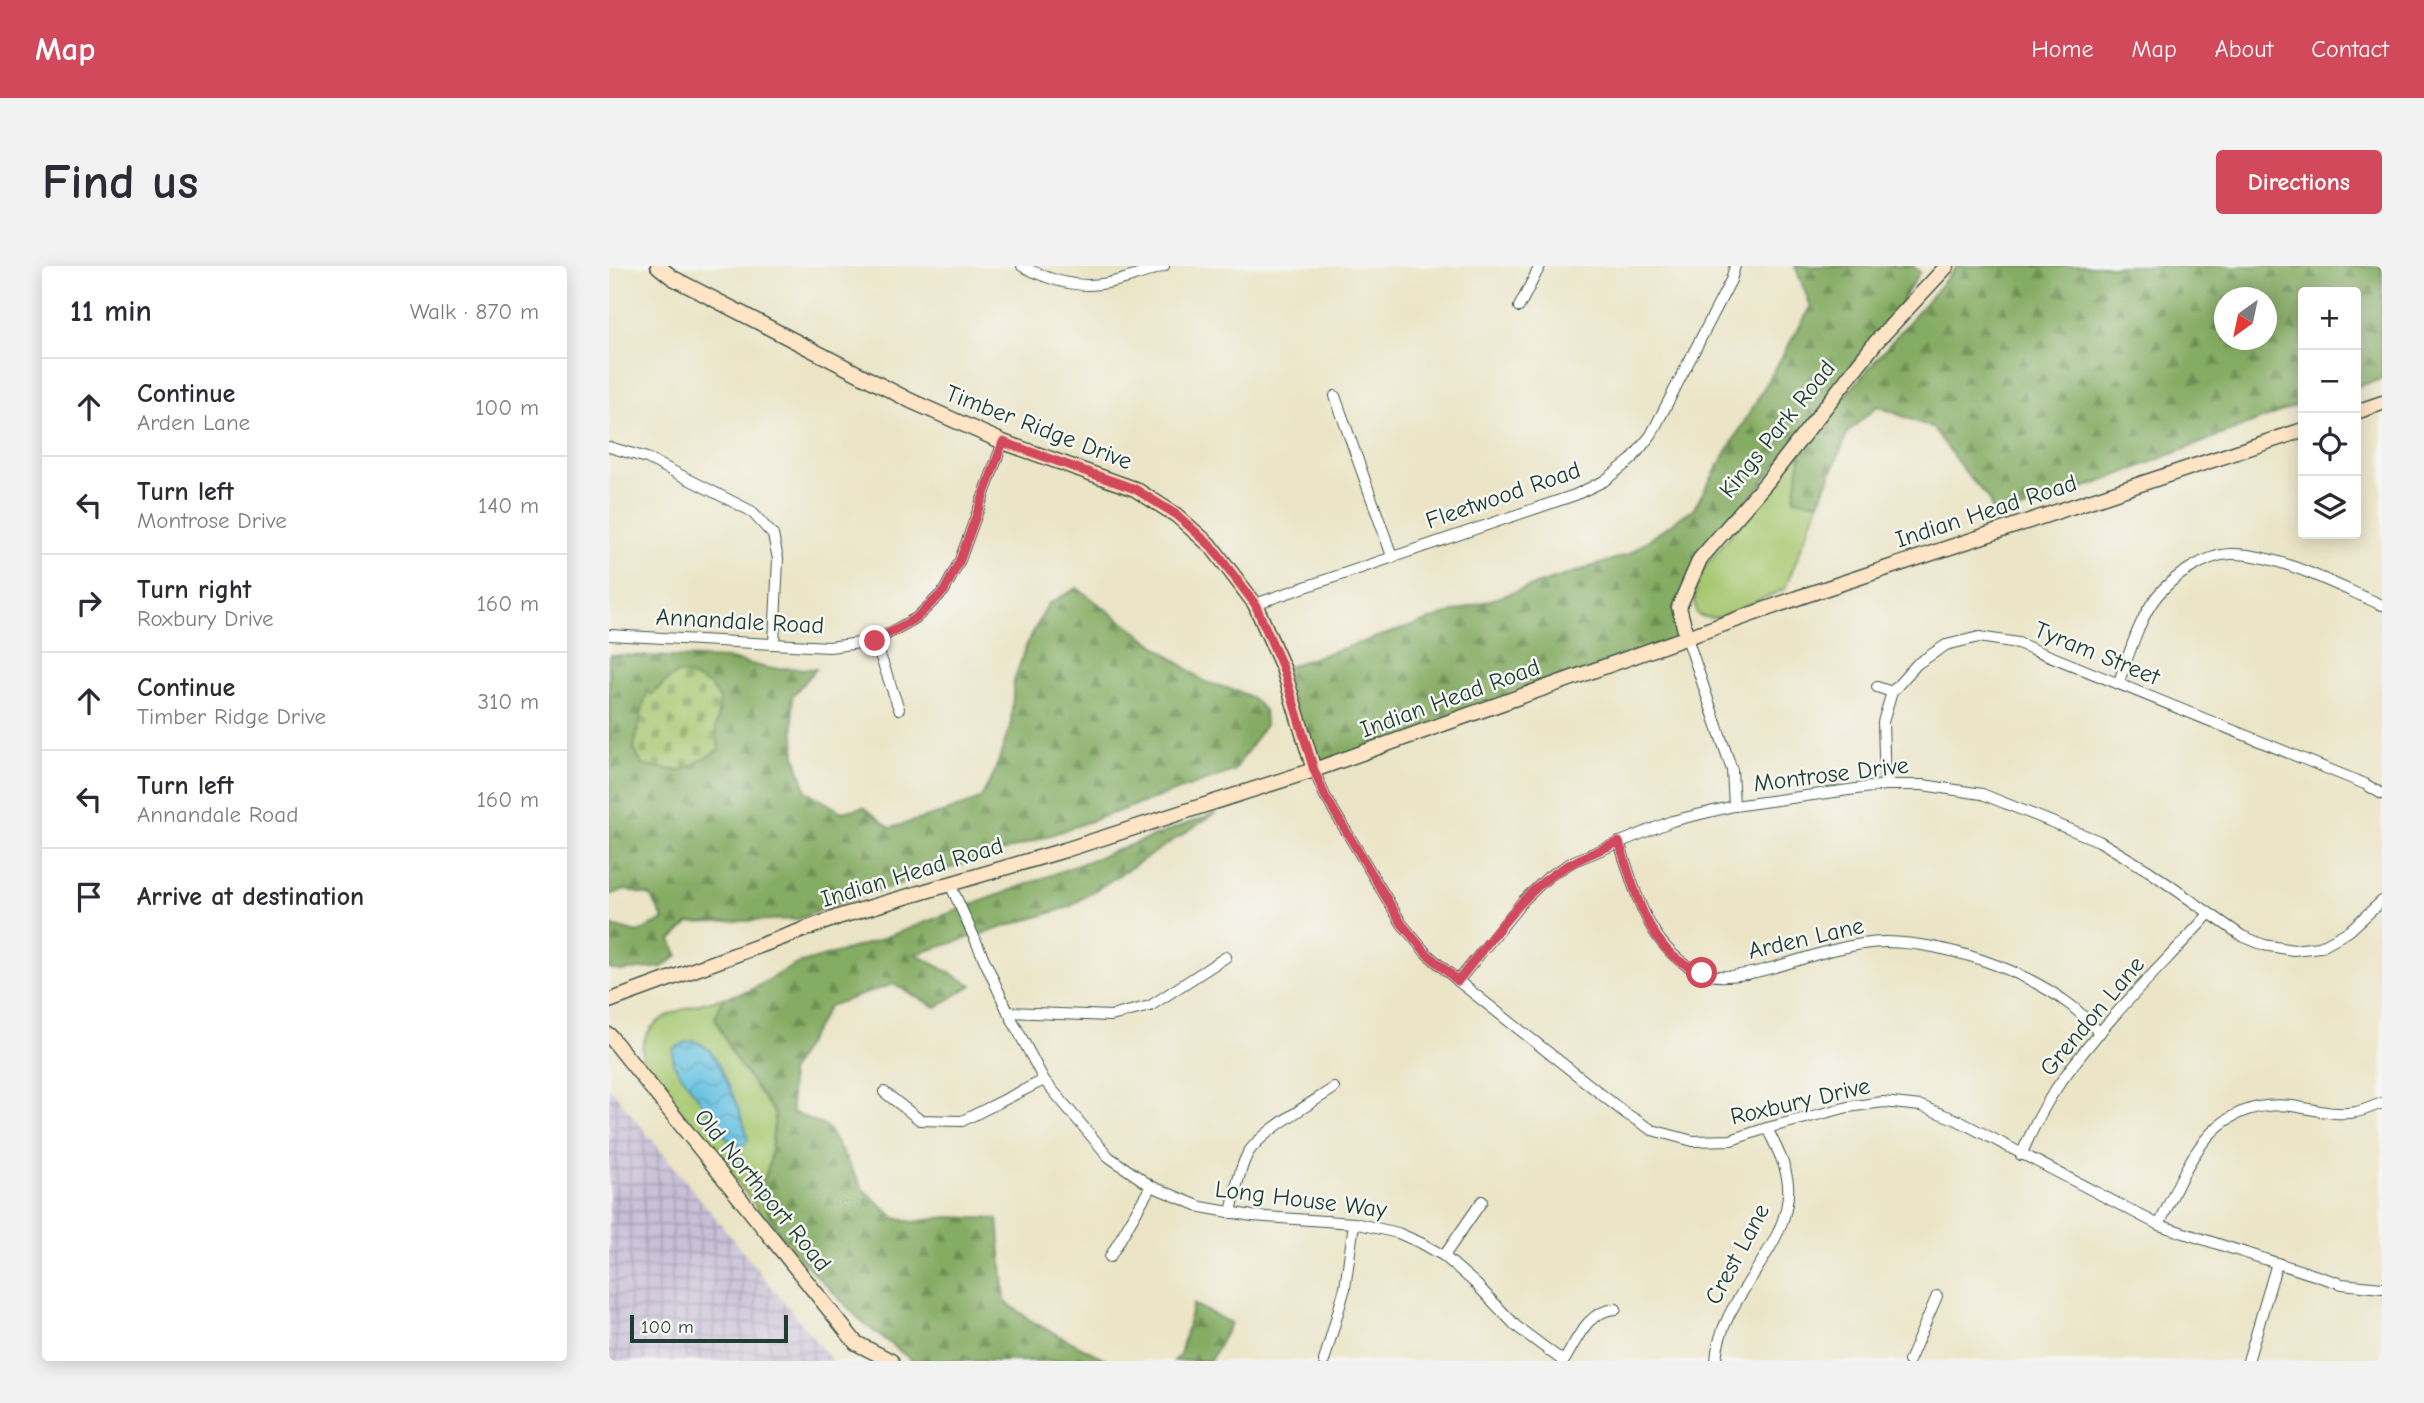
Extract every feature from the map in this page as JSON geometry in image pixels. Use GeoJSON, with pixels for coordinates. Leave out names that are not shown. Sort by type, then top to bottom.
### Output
{"type":"FeatureCollection","features":[{"type":"Feature","properties":{"kind":"main road","name":"Timber Ridge Drive"},"geometry":{"type":"LineString","coordinates":[[658,266],[673,278],[911,401],[1003,442],[1135,489],[1177,515],[1212,547],[1255,604],[1283,668],[1314,770]]}},
{"type":"Feature","properties":{"kind":"main road","name":"Kings Park Road"},"geometry":{"type":"LineString","coordinates":[[1687,638],[1679,607],[1700,559],[1766,483],[1876,342],[1944,267]]}},
{"type":"Feature","properties":{"kind":"main road"},"geometry":{"type":"LineString","coordinates":[[2361,410],[2382,403]]}},
{"type":"Feature","properties":{"kind":"main road","name":"Indian Head Road"},"geometry":{"type":"LineString","coordinates":[[609,1001],[841,916],[1065,850],[1314,770],[1800,597],[2298,432]]}},
{"type":"Feature","properties":{"kind":"main road","name":"Old Northport Road"},"geometry":{"type":"LineString","coordinates":[[609,1035],[856,1343],[891,1361]]}},
{"type":"Feature","properties":{"kind":"street"},"geometry":{"type":"LineString","coordinates":[[1022,266],[1061,282],[1090,286],[1122,280],[1164,266]]}},
{"type":"Feature","properties":{"kind":"street"},"geometry":{"type":"LineString","coordinates":[[1519,307],[1540,266]]}},
{"type":"Feature","properties":{"kind":"street","name":"Fleetwood Road"},"geometry":{"type":"LineString","coordinates":[[1255,604],[1575,495],[1604,481],[1631,460],[1651,435],[1731,280],[1735,266]]}},
{"type":"Feature","properties":{"kind":"street"},"geometry":{"type":"LineString","coordinates":[[1335,396],[1392,556]]}},
{"type":"Feature","properties":{"kind":"street","name":"Annandale Road"},"geometry":{"type":"LineString","coordinates":[[609,635],[829,647],[875,641],[916,618],[944,591],[960,560],[1003,442]]}},
{"type":"Feature","properties":{"kind":"street"},"geometry":{"type":"LineString","coordinates":[[609,447],[647,458],[751,511],[773,535],[778,559],[774,644]]}},
{"type":"Feature","properties":{"kind":"street"},"geometry":{"type":"LineString","coordinates":[[2118,684],[2144,620],[2157,596],[2177,576],[2204,562],[2229,554],[2260,557],[2286,565],[2382,605]]}},
{"type":"Feature","properties":{"kind":"street","name":"Tyram Street"},"geometry":{"type":"LineString","coordinates":[[1885,785],[1883,722],[1892,692],[1917,664],[1946,645],[1979,636],[2018,643],[2365,783],[2382,794]]}},
{"type":"Feature","properties":{"kind":"street"},"geometry":{"type":"LineString","coordinates":[[1687,638],[1732,770],[1734,806]]}},
{"type":"Feature","properties":{"kind":"street"},"geometry":{"type":"LineString","coordinates":[[875,641],[899,709]]}},
{"type":"Feature","properties":{"kind":"street"},"geometry":{"type":"LineString","coordinates":[[1877,687],[1892,692]]}},
{"type":"Feature","properties":{"kind":"street","name":"Roxbury Drive"},"geometry":{"type":"LineString","coordinates":[[1314,770],[1325,796],[1402,924],[1426,953],[1625,1113],[1652,1130],[1693,1142],[1731,1140],[1848,1107],[1884,1102],[1921,1106],[1957,1120],[2159,1225],[2342,1284],[2382,1288]]}},
{"type":"Feature","properties":{"kind":"street","name":"Montrose Drive"},"geometry":{"type":"LineString","coordinates":[[1458,981],[1523,901],[1548,877],[1574,861],[1672,821],[1734,806],[1885,785],[1923,785],[1982,794],[2099,841],[2149,871],[2242,936],[2264,945],[2293,950],[2320,947],[2349,931],[2382,901]]}},
{"type":"Feature","properties":{"kind":"street","name":"Arden Lane"},"geometry":{"type":"LineString","coordinates":[[1619,842],[1636,894],[1658,939],[1675,958],[1702,973],[1731,976],[1834,950],[1883,942],[1925,944],[1987,962],[2038,984],[2070,1004],[2100,1033]]}},
{"type":"Feature","properties":{"kind":"street","name":"Long House Way"},"geometry":{"type":"LineString","coordinates":[[950,884],[1009,1012],[1044,1080],[1109,1157],[1151,1186],[1201,1207],[1231,1213],[1354,1223],[1398,1233],[1421,1242],[1444,1256],[1476,1284],[1516,1326],[1563,1361]]}},
{"type":"Feature","properties":{"kind":"street","name":"Grendon Lane"},"geometry":{"type":"LineString","coordinates":[[2021,1154],[2059,1084],[2100,1033],[2210,914]]}},
{"type":"Feature","properties":{"kind":"street"},"geometry":{"type":"LineString","coordinates":[[1009,1012],[1111,1016],[1150,1006],[1226,957]]}},
{"type":"Feature","properties":{"kind":"street"},"geometry":{"type":"LineString","coordinates":[[884,1092],[920,1120],[962,1121],[1044,1080]]}},
{"type":"Feature","properties":{"kind":"street"},"geometry":{"type":"LineString","coordinates":[[1231,1213],[1248,1153],[1265,1136],[1334,1088]]}},
{"type":"Feature","properties":{"kind":"street"},"geometry":{"type":"LineString","coordinates":[[2159,1225],[2193,1154],[2211,1132],[2237,1115],[2266,1105],[2293,1106],[2322,1112],[2355,1112],[2382,1103]]}},
{"type":"Feature","properties":{"kind":"street","name":"Crest Lane"},"geometry":{"type":"LineString","coordinates":[[1716,1361],[1723,1327],[1776,1233],[1786,1209],[1788,1183],[1784,1164],[1767,1128]]}},
{"type":"Feature","properties":{"kind":"street"},"geometry":{"type":"LineString","coordinates":[[1110,1257],[1151,1186]]}},
{"type":"Feature","properties":{"kind":"street"},"geometry":{"type":"LineString","coordinates":[[1444,1256],[1482,1201]]}},
{"type":"Feature","properties":{"kind":"street"},"geometry":{"type":"LineString","coordinates":[[1324,1361],[1345,1288],[1354,1223]]}},
{"type":"Feature","properties":{"kind":"street"},"geometry":{"type":"LineString","coordinates":[[2248,1361],[2277,1263]]}},
{"type":"Feature","properties":{"kind":"street"},"geometry":{"type":"LineString","coordinates":[[1909,1361],[1937,1296]]}},
{"type":"Feature","properties":{"kind":"street"},"geometry":{"type":"LineString","coordinates":[[1563,1361],[1592,1317],[1604,1310],[1616,1309]]}},
{"type":"Feature","properties":{"kind":"shaded area"},"geometry":{"type":"Polygon","coordinates":[[[609,1087],[832,1361],[609,1361],[609,1087]]]}},
{"type":"Feature","properties":{"kind":"green space"},"geometry":{"type":"Polygon","coordinates":[[[1795,266],[1913,266],[1920,272],[1876,342],[1700,559],[1679,607],[1687,638],[1314,770],[1283,668],[1627,555],[1694,508],[1811,307],[1795,266]]]}},
{"type":"Feature","properties":{"kind":"green space"},"geometry":{"type":"Polygon","coordinates":[[[1957,266],[2382,266],[2382,379],[2361,385],[2361,287],[2298,287],[2298,405],[2103,481],[1995,519],[1988,497],[1968,476],[1933,428],[1877,406],[1848,432],[1819,503],[1794,499],[1802,446],[1957,266]]]}},
{"type":"Feature","properties":{"kind":"green space"},"geometry":{"type":"Polygon","coordinates":[[[1802,446],[1794,499],[1819,503],[1785,589],[1717,618],[1697,614],[1695,595],[1705,566],[1802,446]]]}},
{"type":"Feature","properties":{"kind":"green space"},"geometry":{"type":"Polygon","coordinates":[[[1077,588],[1205,682],[1238,691],[1253,699],[1264,710],[1265,725],[1234,771],[1016,847],[833,905],[799,919],[689,923],[671,940],[678,956],[662,967],[620,971],[609,968],[609,925],[637,933],[664,920],[651,896],[625,890],[609,895],[611,655],[731,659],[767,668],[816,669],[792,696],[795,755],[806,791],[842,812],[864,807],[890,828],[980,799],[994,774],[1011,724],[1014,681],[1027,644],[1048,604],[1077,588]],[[683,673],[673,676],[651,695],[647,691],[634,748],[716,726],[720,710],[683,673]]]}},
{"type":"Feature","properties":{"kind":"green space"},"geometry":{"type":"Polygon","coordinates":[[[683,673],[708,684],[720,699],[716,726],[719,750],[680,771],[642,765],[634,748],[647,690],[651,695],[669,679],[683,673]]]}},
{"type":"Feature","properties":{"kind":"green space"},"geometry":{"type":"Polygon","coordinates":[[[1216,813],[1069,907],[916,954],[972,985],[936,1007],[893,984],[829,1006],[790,1071],[792,1112],[827,1127],[864,1190],[895,1218],[913,1222],[947,1217],[998,1219],[1005,1301],[1034,1323],[1109,1361],[913,1361],[863,1323],[786,1244],[759,1196],[770,1161],[775,1114],[734,1057],[715,1018],[723,998],[749,991],[795,965],[873,942],[1216,813]]]}},
{"type":"Feature","properties":{"kind":"green space"},"geometry":{"type":"Polygon","coordinates":[[[723,998],[715,1018],[734,1057],[775,1114],[770,1161],[760,1196],[786,1244],[642,1061],[643,1044],[655,1024],[688,1007],[723,998]]]}},
{"type":"Feature","properties":{"kind":"green space"},"geometry":{"type":"Polygon","coordinates":[[[1193,1304],[1231,1323],[1210,1361],[1174,1361],[1180,1355],[1193,1304]]]}},
{"type":"Feature","properties":{"kind":"water"},"geometry":{"type":"Polygon","coordinates":[[[695,1041],[709,1050],[726,1080],[746,1132],[748,1141],[743,1146],[732,1145],[673,1063],[673,1049],[686,1042],[695,1041]]]}},
{"type":"Feature","properties":{"kind":"route"},"geometry":{"type":"LineString","coordinates":[[875,641],[916,618],[944,591],[960,560],[1003,442],[1135,489],[1177,515],[1212,547],[1255,604],[1283,668],[1314,770],[1325,796],[1402,924],[1426,953],[1458,981],[1523,901],[1548,877],[1574,861],[1619,842],[1636,894],[1658,939],[1675,958],[1702,973]]}}]}
